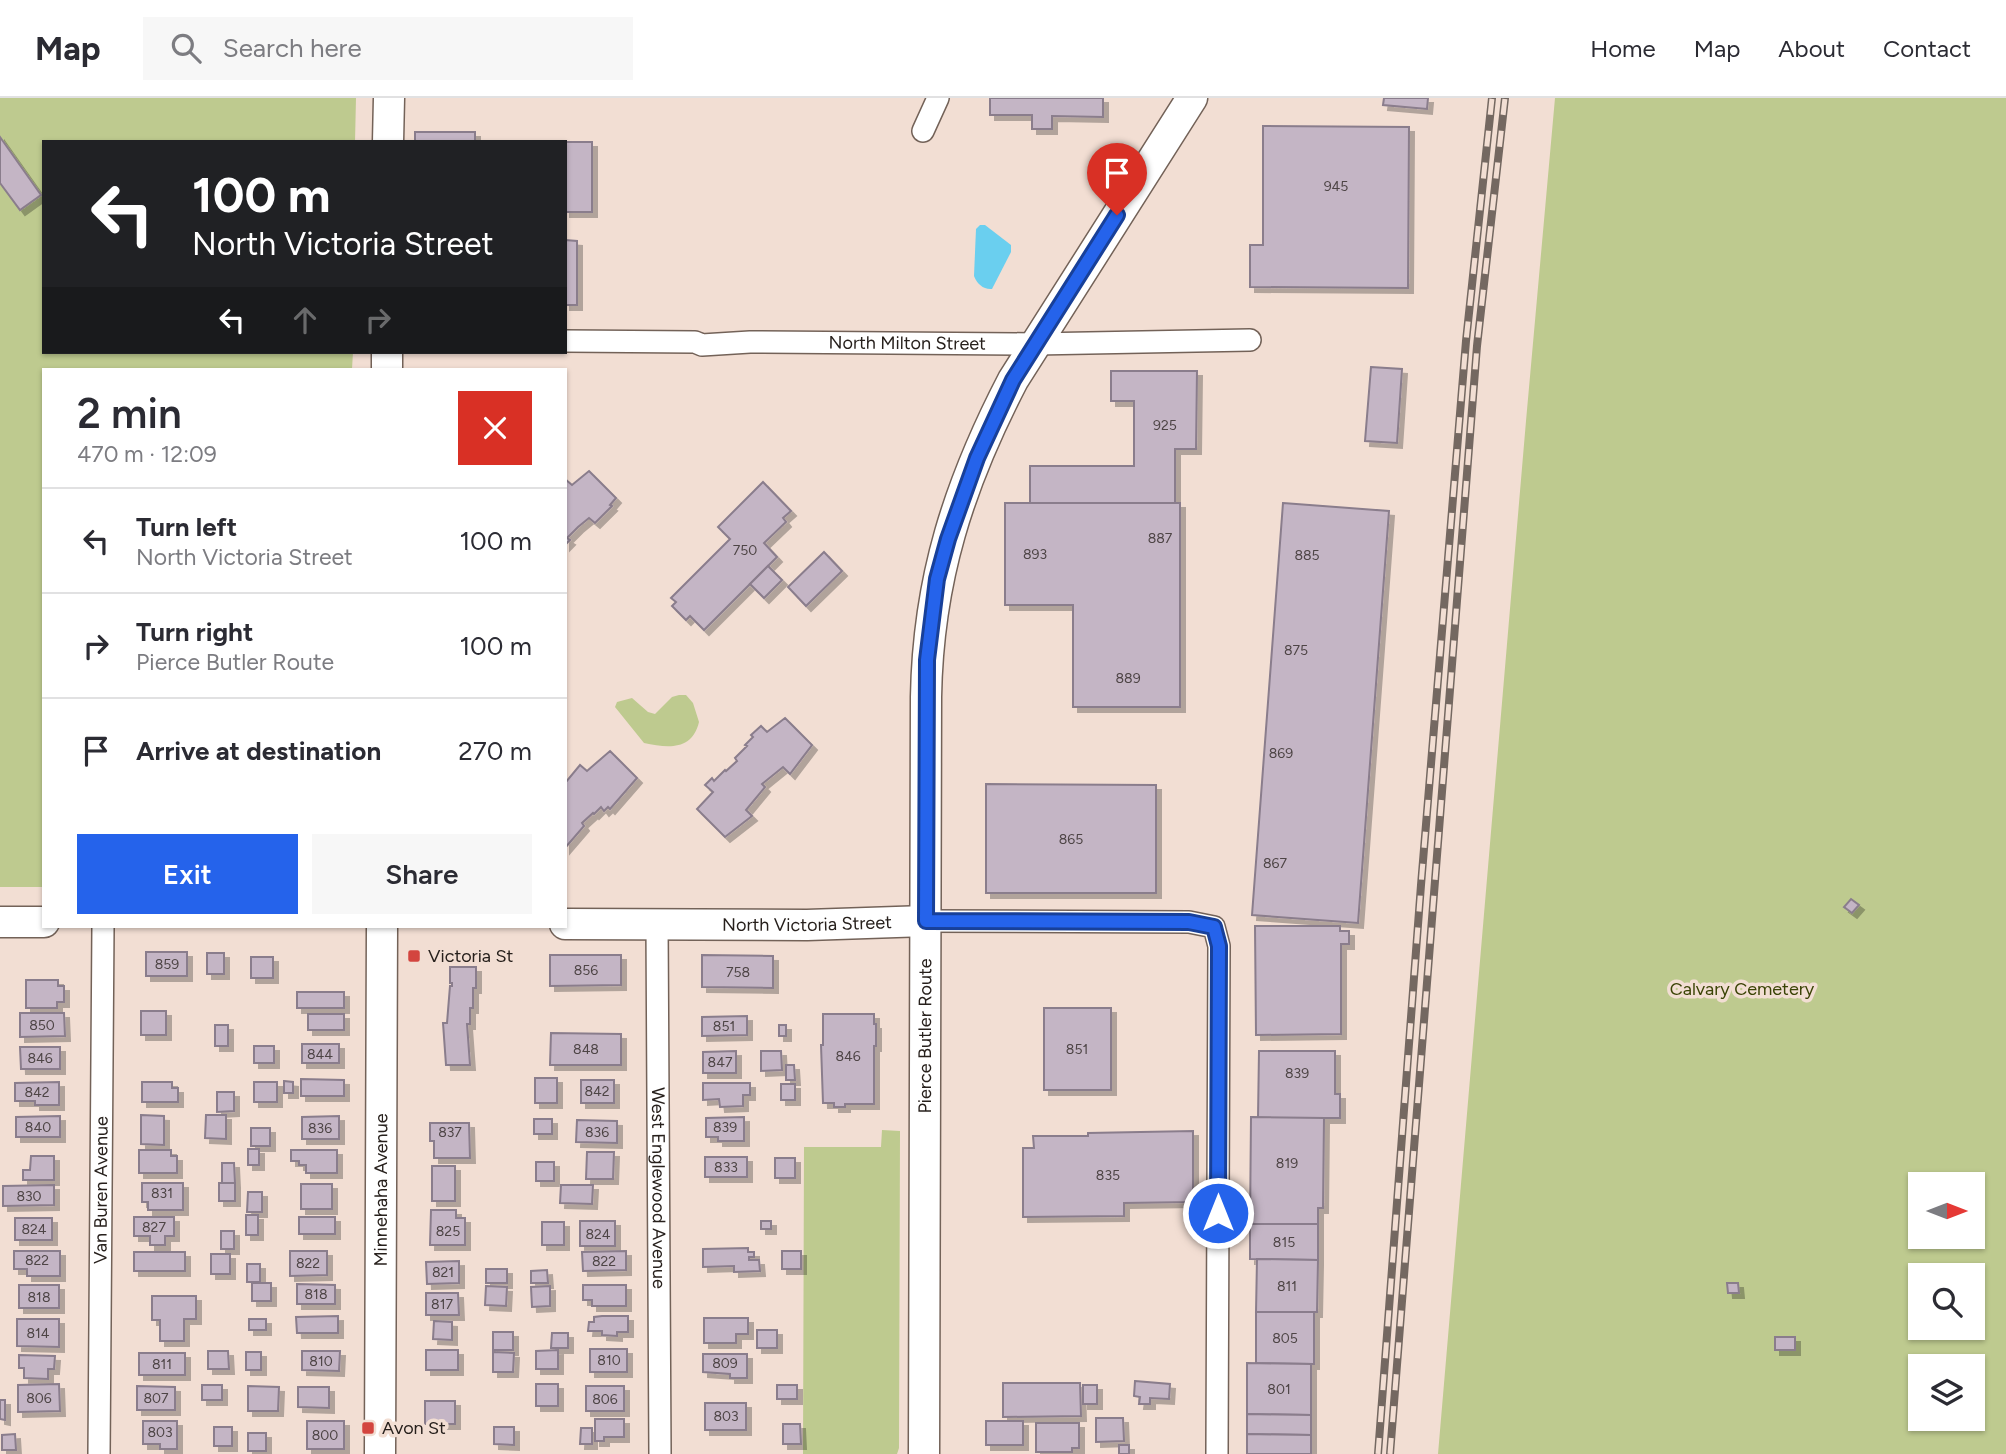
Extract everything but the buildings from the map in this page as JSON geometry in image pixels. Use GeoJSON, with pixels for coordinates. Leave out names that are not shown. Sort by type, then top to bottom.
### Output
{"type":"FeatureCollection","features":[{"type":"Feature","properties":{"kind":"main road"},"geometry":{"type":"LineString","coordinates":[[388,140],[389,98]]}},
{"type":"Feature","properties":{"kind":"main road","name":"Pierce Butler Route"},"geometry":{"type":"LineString","coordinates":[[924,1454],[927,660],[937,579],[960,499],[994,418],[1035,344],[1192,98]]}},
{"type":"Feature","properties":{"kind":"main road","name":"North Victoria Street"},"geometry":{"type":"LineString","coordinates":[[567,924],[807,925],[926,921]]}},
{"type":"Feature","properties":{"kind":"main road"},"geometry":{"type":"LineString","coordinates":[[0,922],[42,922]]}},
{"type":"Feature","properties":{"kind":"main road","name":"Minnehaha Avenue"},"geometry":{"type":"LineString","coordinates":[[380,1454],[382,928]]}},
{"type":"Feature","properties":{"kind":"street"},"geometry":{"type":"LineString","coordinates":[[923,131],[938,98]]}},
{"type":"Feature","properties":{"kind":"street","name":"North Milton Street"},"geometry":{"type":"LineString","coordinates":[[567,341],[695,342],[702,345],[750,342],[1035,344],[1250,340]]}},
{"type":"Feature","properties":{"kind":"street","name":"North Victoria Street"},"geometry":{"type":"LineString","coordinates":[[926,921],[1189,922],[1214,927],[1219,946],[1217,1454]]}},
{"type":"Feature","properties":{"kind":"street","name":"West Englewood Avenue"},"geometry":{"type":"LineString","coordinates":[[657,924],[660,1454]]}},
{"type":"Feature","properties":{"kind":"street","name":"Van Buren Avenue"},"geometry":{"type":"LineString","coordinates":[[99,1454],[103,928]]}},
{"type":"Feature","properties":{"kind":"green space"},"geometry":{"type":"Polygon","coordinates":[[[0,98],[356,98],[355,140],[42,140],[42,354],[353,354],[352,368],[42,368],[42,887],[0,887],[0,98]]]}},
{"type":"Feature","properties":{"kind":"green space","name":"Calvary Cemetery"},"geometry":{"type":"Polygon","coordinates":[[[1555,98],[2006,98],[2006,1454],[1438,1454],[1555,98]]]}},
{"type":"Feature","properties":{"kind":"green space"},"geometry":{"type":"Polygon","coordinates":[[[686,695],[693,703],[699,722],[691,738],[678,745],[644,743],[615,707],[617,702],[632,698],[648,712],[655,714],[672,697],[686,695]]]}},
{"type":"Feature","properties":{"kind":"green space"},"geometry":{"type":"Polygon","coordinates":[[[882,1130],[900,1131],[899,1448],[897,1454],[803,1454],[804,1147],[881,1147],[882,1130]]]}},
{"type":"Feature","properties":{"kind":"water"},"geometry":{"type":"Polygon","coordinates":[[[985,225],[1011,245],[1011,252],[992,289],[981,286],[974,276],[976,229],[985,225]]]}},
{"type":"Feature","properties":{"kind":"railway"},"geometry":{"type":"LineString","coordinates":[[1378,1454],[1466,341],[1492,98]]}},
{"type":"Feature","properties":{"kind":"railway"},"geometry":{"type":"LineString","coordinates":[[1390,1454],[1477,346],[1505,98]]}},
{"type":"Feature","properties":{"kind":"place","name":"Victoria St"},"geometry":{"type":"Point","coordinates":[414,956]}},
{"type":"Feature","properties":{"kind":"place","name":"Avon St"},"geometry":{"type":"Point","coordinates":[368,1428]}},
{"type":"Feature","properties":{"kind":"route"},"geometry":{"type":"LineString","coordinates":[[1117,215],[1013,380],[994,418],[960,499],[937,579],[927,660],[926,921],[1189,922],[1214,927],[1219,946],[1218,1213]]}}]}
